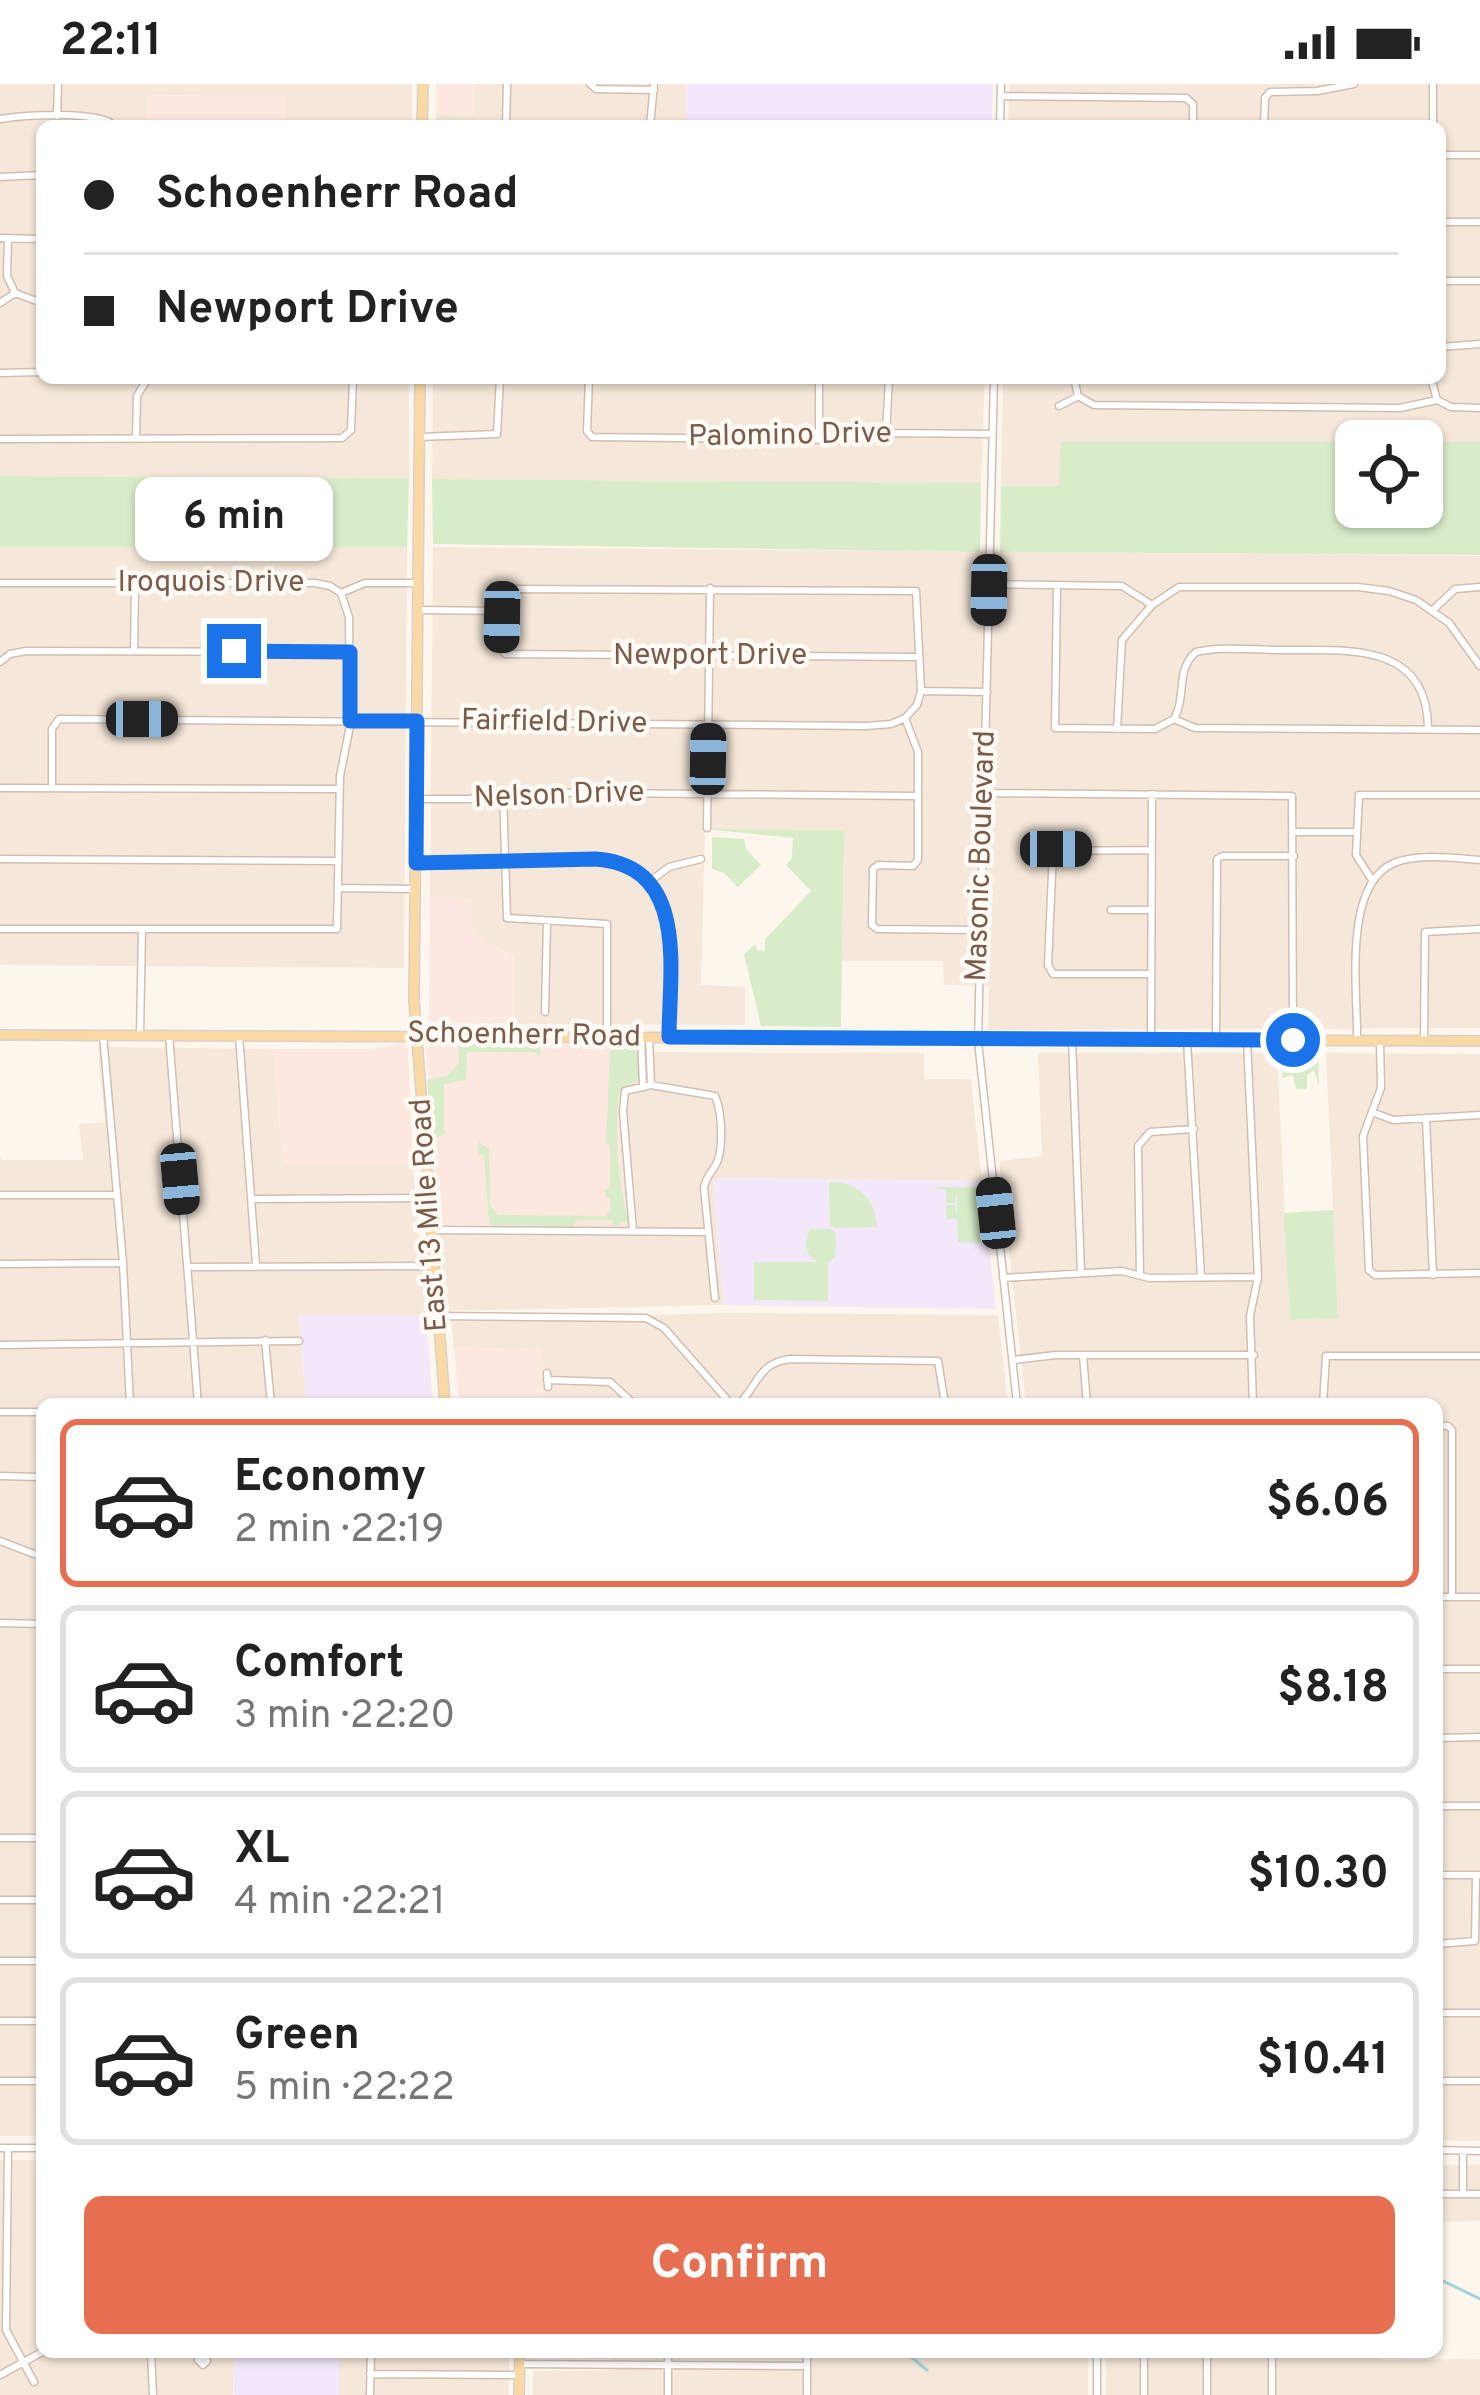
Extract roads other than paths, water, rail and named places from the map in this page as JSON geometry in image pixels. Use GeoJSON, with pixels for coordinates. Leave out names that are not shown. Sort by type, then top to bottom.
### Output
{"type":"FeatureCollection","features":[{"type":"Feature","properties":{"kind":"main road"},"geometry":{"type":"LineString","coordinates":[[422,120],[423,84]]}},
{"type":"Feature","properties":{"kind":"main road","name":"East 13 Mile Road"},"geometry":{"type":"LineString","coordinates":[[420,384],[416,1034],[445,1398]]}},
{"type":"Feature","properties":{"kind":"main road","name":"Schoenherr Road"},"geometry":{"type":"LineString","coordinates":[[0,1035],[1480,1041]]}},
{"type":"Feature","properties":{"kind":"main road"},"geometry":{"type":"LineString","coordinates":[[519,2395],[520,2364]]}},
{"type":"Feature","properties":{"kind":"street"},"geometry":{"type":"LineString","coordinates":[[57,117],[58,84]]}},
{"type":"Feature","properties":{"kind":"street"},"geometry":{"type":"LineString","coordinates":[[506,120],[507,84]]}},
{"type":"Feature","properties":{"kind":"street"},"geometry":{"type":"LineString","coordinates":[[590,84],[596,89],[654,87],[651,120]]}},
{"type":"Feature","properties":{"kind":"street"},"geometry":{"type":"LineString","coordinates":[[1000,120],[1001,84]]}},
{"type":"Feature","properties":{"kind":"street"},"geometry":{"type":"LineString","coordinates":[[1264,120],[1265,98],[1270,92],[1317,91],[1348,84]]}},
{"type":"Feature","properties":{"kind":"street"},"geometry":{"type":"LineString","coordinates":[[1433,84],[1433,120]]}},
{"type":"Feature","properties":{"kind":"street"},"geometry":{"type":"LineString","coordinates":[[1000,96],[1186,98],[1193,104],[1193,120]]}},
{"type":"Feature","properties":{"kind":"street"},"geometry":{"type":"LineString","coordinates":[[0,119],[94,116],[104,120]]}},
{"type":"Feature","properties":{"kind":"street"},"geometry":{"type":"LineString","coordinates":[[1446,155],[1480,155]]}},
{"type":"Feature","properties":{"kind":"street"},"geometry":{"type":"LineString","coordinates":[[0,177],[36,175]]}},
{"type":"Feature","properties":{"kind":"street"},"geometry":{"type":"LineString","coordinates":[[1446,222],[1480,222]]}},
{"type":"Feature","properties":{"kind":"street"},"geometry":{"type":"LineString","coordinates":[[36,238],[4,238],[7,276],[15,293],[36,301]]}},
{"type":"Feature","properties":{"kind":"street"},"geometry":{"type":"LineString","coordinates":[[1446,281],[1480,281]]}},
{"type":"Feature","properties":{"kind":"street"},"geometry":{"type":"LineString","coordinates":[[0,303],[15,293]]}},
{"type":"Feature","properties":{"kind":"street"},"geometry":{"type":"LineString","coordinates":[[1446,346],[1480,344]]}},
{"type":"Feature","properties":{"kind":"street"},"geometry":{"type":"LineString","coordinates":[[0,373],[36,373]]}},
{"type":"Feature","properties":{"kind":"street"},"geometry":{"type":"LineString","coordinates":[[136,438],[142,384]]}},
{"type":"Feature","properties":{"kind":"street"},"geometry":{"type":"LineString","coordinates":[[0,439],[338,438],[349,435],[352,384]]}},
{"type":"Feature","properties":{"kind":"street"},"geometry":{"type":"LineString","coordinates":[[419,437],[489,437],[499,431],[500,384]]}},
{"type":"Feature","properties":{"kind":"street","name":"Palomino Drive"},"geometry":{"type":"LineString","coordinates":[[589,384],[588,434],[819,440],[886,434],[993,434]]}},
{"type":"Feature","properties":{"kind":"street"},"geometry":{"type":"LineString","coordinates":[[819,384],[819,440]]}},
{"type":"Feature","properties":{"kind":"street"},"geometry":{"type":"LineString","coordinates":[[886,434],[889,384]]}},
{"type":"Feature","properties":{"kind":"street","name":"Masonic Boulevard"},"geometry":{"type":"LineString","coordinates":[[994,384],[978,1041],[1016,1398]]}},
{"type":"Feature","properties":{"kind":"street"},"geometry":{"type":"LineString","coordinates":[[1075,384],[1078,396],[1094,406],[1400,408],[1437,400],[1451,407],[1480,408]]}},
{"type":"Feature","properties":{"kind":"street"},"geometry":{"type":"LineString","coordinates":[[1433,384],[1437,400]]}},
{"type":"Feature","properties":{"kind":"street"},"geometry":{"type":"LineString","coordinates":[[1059,406],[1078,396]]}},
{"type":"Feature","properties":{"kind":"street","name":"Iroquois Drive"},"geometry":{"type":"LineString","coordinates":[[0,583],[315,583],[340,592],[365,584],[418,584]]}},
{"type":"Feature","properties":{"kind":"street"},"geometry":{"type":"LineString","coordinates":[[134,651],[135,583]]}},
{"type":"Feature","properties":{"kind":"street"},"geometry":{"type":"LineString","coordinates":[[989,584],[1122,586],[1152,605]]}},
{"type":"Feature","properties":{"kind":"street"},"geometry":{"type":"LineString","coordinates":[[1057,585],[1054,728],[1155,728],[1174,719],[1181,702],[1184,667],[1196,652],[1361,651],[1390,658],[1412,677],[1426,706],[1428,729]]}},
{"type":"Feature","properties":{"kind":"street"},"geometry":{"type":"LineString","coordinates":[[1117,729],[1121,640],[1171,590],[1192,585],[1358,586],[1389,591],[1432,610],[1458,633],[1480,665]]}},
{"type":"Feature","properties":{"kind":"street"},"geometry":{"type":"LineString","coordinates":[[418,610],[502,611],[502,586],[916,591],[921,692],[905,718],[918,747],[917,864],[874,868],[874,928],[980,930]]}},
{"type":"Feature","properties":{"kind":"street"},"geometry":{"type":"LineString","coordinates":[[1432,610],[1456,590],[1480,587]]}},
{"type":"Feature","properties":{"kind":"street"},"geometry":{"type":"LineString","coordinates":[[707,828],[710,588]]}},
{"type":"Feature","properties":{"kind":"street"},"geometry":{"type":"LineString","coordinates":[[0,929],[332,931],[338,927],[339,789],[350,721],[348,611],[340,592]]}},
{"type":"Feature","properties":{"kind":"street","name":"Newport Drive"},"geometry":{"type":"LineString","coordinates":[[502,611],[503,652],[917,657]]}},
{"type":"Feature","properties":{"kind":"street"},"geometry":{"type":"LineString","coordinates":[[1,661],[22,651],[350,652]]}},
{"type":"Feature","properties":{"kind":"street"},"geometry":{"type":"LineString","coordinates":[[921,692],[987,692]]}},
{"type":"Feature","properties":{"kind":"street","name":"Fairfield Drive"},"geometry":{"type":"LineString","coordinates":[[52,788],[52,729],[59,719],[876,726],[905,718]]}},
{"type":"Feature","properties":{"kind":"street"},"geometry":{"type":"LineString","coordinates":[[1174,719],[1196,728],[1480,730]]}},
{"type":"Feature","properties":{"kind":"street"},"geometry":{"type":"LineString","coordinates":[[0,788],[339,789]]}},
{"type":"Feature","properties":{"kind":"street"},"geometry":{"type":"LineString","coordinates":[[503,792],[508,919],[607,923],[607,1036]]}},
{"type":"Feature","properties":{"kind":"street","name":"Nelson Drive"},"geometry":{"type":"LineString","coordinates":[[416,799],[470,799],[503,792],[918,796]]}},
{"type":"Feature","properties":{"kind":"street"},"geometry":{"type":"LineString","coordinates":[[984,793],[1292,796],[1293,1040]]}},
{"type":"Feature","properties":{"kind":"street"},"geometry":{"type":"LineString","coordinates":[[1151,1040],[1152,794]]}},
{"type":"Feature","properties":{"kind":"street"},"geometry":{"type":"LineString","coordinates":[[1372,880],[1357,860],[1359,795],[1480,795]]}},
{"type":"Feature","properties":{"kind":"street"},"geometry":{"type":"LineString","coordinates":[[1294,832],[1356,832]]}},
{"type":"Feature","properties":{"kind":"street"},"geometry":{"type":"LineString","coordinates":[[1151,974],[1053,974],[1048,964],[1053,851],[1152,850]]}},
{"type":"Feature","properties":{"kind":"street"},"geometry":{"type":"LineString","coordinates":[[1216,1040],[1218,857],[1294,856]]}},
{"type":"Feature","properties":{"kind":"street"},"geometry":{"type":"LineString","coordinates":[[0,859],[339,861]]}},
{"type":"Feature","properties":{"kind":"street"},"geometry":{"type":"LineString","coordinates":[[416,863],[605,859],[649,882],[666,911],[670,931],[669,1037]]}},
{"type":"Feature","properties":{"kind":"street"},"geometry":{"type":"LineString","coordinates":[[649,882],[676,863],[701,859]]}},
{"type":"Feature","properties":{"kind":"street"},"geometry":{"type":"LineString","coordinates":[[1358,1040],[1359,910],[1372,880],[1386,867],[1406,860],[1480,860]]}},
{"type":"Feature","properties":{"kind":"street"},"geometry":{"type":"LineString","coordinates":[[339,888],[416,889]]}},
{"type":"Feature","properties":{"kind":"street"},"geometry":{"type":"LineString","coordinates":[[1112,910],[1151,910]]}},
{"type":"Feature","properties":{"kind":"street"},"geometry":{"type":"LineString","coordinates":[[545,1012],[547,921]]}},
{"type":"Feature","properties":{"kind":"street"},"geometry":{"type":"LineString","coordinates":[[1424,1040],[1426,930],[1480,929]]}},
{"type":"Feature","properties":{"kind":"street"},"geometry":{"type":"LineString","coordinates":[[140,1035],[142,930]]}},
{"type":"Feature","properties":{"kind":"street"},"geometry":{"type":"LineString","coordinates":[[103,1035],[129,1398]]}},
{"type":"Feature","properties":{"kind":"street"},"geometry":{"type":"LineString","coordinates":[[169,1035],[198,1398]]}},
{"type":"Feature","properties":{"kind":"street"},"geometry":{"type":"LineString","coordinates":[[239,1035],[256,1266]]}},
{"type":"Feature","properties":{"kind":"street"},"geometry":{"type":"LineString","coordinates":[[645,1037],[647,1085]]}},
{"type":"Feature","properties":{"kind":"street"},"geometry":{"type":"LineString","coordinates":[[1072,1040],[1081,1272]]}},
{"type":"Feature","properties":{"kind":"street"},"geometry":{"type":"LineString","coordinates":[[1247,1040],[1258,1277],[1250,1316],[1253,1398]]}},
{"type":"Feature","properties":{"kind":"street"},"geometry":{"type":"LineString","coordinates":[[1380,1040],[1381,1088],[1363,1136],[1371,1274],[1480,1273]]}},
{"type":"Feature","properties":{"kind":"street"},"geometry":{"type":"LineString","coordinates":[[1186,1041],[1201,1277]]}},
{"type":"Feature","properties":{"kind":"street"},"geometry":{"type":"LineString","coordinates":[[633,1231],[623,1095],[630,1087],[647,1085],[700,1091],[718,1100],[719,1156],[704,1179],[715,1298]]}},
{"type":"Feature","properties":{"kind":"street"},"geometry":{"type":"LineString","coordinates":[[1372,1112],[1387,1119],[1480,1115]]}},
{"type":"Feature","properties":{"kind":"street"},"geometry":{"type":"LineString","coordinates":[[1426,1119],[1433,1275]]}},
{"type":"Feature","properties":{"kind":"street"},"geometry":{"type":"LineString","coordinates":[[1140,1275],[1138,1146],[1150,1132],[1194,1129]]}},
{"type":"Feature","properties":{"kind":"street"},"geometry":{"type":"LineString","coordinates":[[0,1195],[117,1195]]}},
{"type":"Feature","properties":{"kind":"street"},"geometry":{"type":"LineString","coordinates":[[251,1198],[428,1198]]}},
{"type":"Feature","properties":{"kind":"street"},"geometry":{"type":"LineString","coordinates":[[431,1230],[708,1232]]}},
{"type":"Feature","properties":{"kind":"street"},"geometry":{"type":"LineString","coordinates":[[0,1264],[123,1263]]}},
{"type":"Feature","properties":{"kind":"street"},"geometry":{"type":"LineString","coordinates":[[187,1267],[434,1267]]}},
{"type":"Feature","properties":{"kind":"street"},"geometry":{"type":"LineString","coordinates":[[1003,1278],[1122,1271],[1258,1277]]}},
{"type":"Feature","properties":{"kind":"street"},"geometry":{"type":"LineString","coordinates":[[438,1316],[654,1321],[729,1398]]}},
{"type":"Feature","properties":{"kind":"street"},"geometry":{"type":"LineString","coordinates":[[266,1340],[271,1398]]}},
{"type":"Feature","properties":{"kind":"street"},"geometry":{"type":"LineString","coordinates":[[0,1345],[299,1341]]}},
{"type":"Feature","properties":{"kind":"street"},"geometry":{"type":"LineString","coordinates":[[1083,1355],[1087,1398]]}},
{"type":"Feature","properties":{"kind":"street"},"geometry":{"type":"LineString","coordinates":[[1013,1360],[1254,1355]]}},
{"type":"Feature","properties":{"kind":"street"},"geometry":{"type":"LineString","coordinates":[[1323,1398],[1324,1357],[1480,1356]]}},
{"type":"Feature","properties":{"kind":"street"},"geometry":{"type":"LineString","coordinates":[[739,1398],[758,1373],[785,1359],[938,1361],[944,1398]]}},
{"type":"Feature","properties":{"kind":"street"},"geometry":{"type":"LineString","coordinates":[[547,1380],[610,1382],[627,1398]]}},
{"type":"Feature","properties":{"kind":"street"},"geometry":{"type":"LineString","coordinates":[[0,1412],[36,1412]]}},
{"type":"Feature","properties":{"kind":"street"},"geometry":{"type":"LineString","coordinates":[[1443,1425],[1450,1426],[1452,1598]]}},
{"type":"Feature","properties":{"kind":"street"},"geometry":{"type":"LineString","coordinates":[[0,1476],[36,1477]]}},
{"type":"Feature","properties":{"kind":"street"},"geometry":{"type":"LineString","coordinates":[[0,1540],[36,1554]]}},
{"type":"Feature","properties":{"kind":"street"},"geometry":{"type":"LineString","coordinates":[[1443,1598],[1480,1598]]}},
{"type":"Feature","properties":{"kind":"street"},"geometry":{"type":"LineString","coordinates":[[0,1623],[36,1624]]}},
{"type":"Feature","properties":{"kind":"street"},"geometry":{"type":"LineString","coordinates":[[1443,1669],[1480,1669]]}},
{"type":"Feature","properties":{"kind":"street"},"geometry":{"type":"LineString","coordinates":[[1443,1738],[1480,1737]]}},
{"type":"Feature","properties":{"kind":"street"},"geometry":{"type":"LineString","coordinates":[[1443,1806],[1480,1806]]}},
{"type":"Feature","properties":{"kind":"street"},"geometry":{"type":"LineString","coordinates":[[0,1838],[36,1838]]}},
{"type":"Feature","properties":{"kind":"street"},"geometry":{"type":"LineString","coordinates":[[1443,1875],[1478,1875],[1474,1943],[1443,1944]]}},
{"type":"Feature","properties":{"kind":"street"},"geometry":{"type":"LineString","coordinates":[[0,1900],[36,1900]]}},
{"type":"Feature","properties":{"kind":"street"},"geometry":{"type":"LineString","coordinates":[[0,1960],[36,1961]]}},
{"type":"Feature","properties":{"kind":"street"},"geometry":{"type":"LineString","coordinates":[[1443,2013],[1480,2013]]}},
{"type":"Feature","properties":{"kind":"street"},"geometry":{"type":"LineString","coordinates":[[0,2021],[36,2021]]}},
{"type":"Feature","properties":{"kind":"street"},"geometry":{"type":"LineString","coordinates":[[0,2081],[36,2081]]}},
{"type":"Feature","properties":{"kind":"street"},"geometry":{"type":"LineString","coordinates":[[1443,2081],[1480,2081]]}},
{"type":"Feature","properties":{"kind":"street"},"geometry":{"type":"LineString","coordinates":[[34,2382],[6,2326],[4,2148],[36,2148]]}},
{"type":"Feature","properties":{"kind":"street"},"geometry":{"type":"LineString","coordinates":[[1443,2150],[1480,2151]]}},
{"type":"Feature","properties":{"kind":"street"},"geometry":{"type":"LineString","coordinates":[[1463,2151],[1463,2194]]}},
{"type":"Feature","properties":{"kind":"street"},"geometry":{"type":"LineString","coordinates":[[1443,2194],[1480,2194]]}},
{"type":"Feature","properties":{"kind":"street"},"geometry":{"type":"LineString","coordinates":[[0,2375],[36,2355]]}},
{"type":"Feature","properties":{"kind":"street"},"geometry":{"type":"LineString","coordinates":[[151,2358],[152,2395]]}},
{"type":"Feature","properties":{"kind":"street"},"geometry":{"type":"LineString","coordinates":[[370,2358],[370,2395]]}},
{"type":"Feature","properties":{"kind":"street"},"geometry":{"type":"LineString","coordinates":[[668,2358],[668,2395]]}},
{"type":"Feature","properties":{"kind":"street"},"geometry":{"type":"LineString","coordinates":[[807,2358],[807,2395]]}},
{"type":"Feature","properties":{"kind":"street"},"geometry":{"type":"LineString","coordinates":[[1097,2358],[1097,2395]]}},
{"type":"Feature","properties":{"kind":"street"},"geometry":{"type":"LineString","coordinates":[[1144,2358],[1144,2395]]}},
{"type":"Feature","properties":{"kind":"street"},"geometry":{"type":"LineString","coordinates":[[1207,2358],[1207,2395]]}},
{"type":"Feature","properties":{"kind":"street"},"geometry":{"type":"LineString","coordinates":[[1272,2358],[1272,2395]]}},
{"type":"Feature","properties":{"kind":"street"},"geometry":{"type":"LineString","coordinates":[[370,2374],[520,2364],[808,2366]]}},
{"type":"Feature","properties":{"kind":"waterway"},"geometry":{"type":"LineString","coordinates":[[1443,2281],[1480,2299]]}},
{"type":"Feature","properties":{"kind":"waterway"},"geometry":{"type":"LineString","coordinates":[[912,2358],[927,2370]]}}]}
